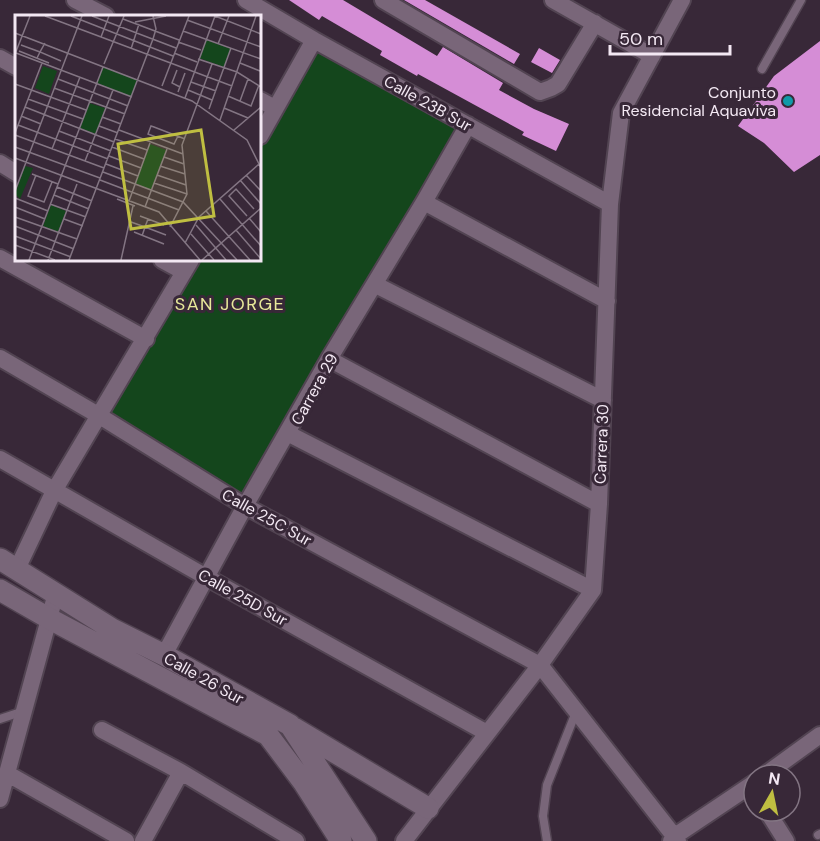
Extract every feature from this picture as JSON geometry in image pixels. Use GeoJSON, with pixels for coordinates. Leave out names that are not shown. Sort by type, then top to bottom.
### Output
{"type":"FeatureCollection","features":[{"type":"Feature","properties":{"kind":"street"},"geometry":{"type":"LineString","coordinates":[[75,0],[104,15]]}},
{"type":"Feature","properties":{"kind":"street","name":"Calle 23B Sur"},"geometry":{"type":"LineString","coordinates":[[246,0],[610,204]]}},
{"type":"Feature","properties":{"kind":"street"},"geometry":{"type":"LineString","coordinates":[[383,0],[540,92],[558,84],[595,24]]}},
{"type":"Feature","properties":{"kind":"street"},"geometry":{"type":"LineString","coordinates":[[553,0],[652,56]]}},
{"type":"Feature","properties":{"kind":"street","name":"Carrera 30"},"geometry":{"type":"LineString","coordinates":[[593,590],[599,504],[610,204],[621,113],[680,1]]}},
{"type":"Feature","properties":{"kind":"street"},"geometry":{"type":"LineString","coordinates":[[261,134],[314,40]]}},
{"type":"Feature","properties":{"kind":"street"},"geometry":{"type":"LineString","coordinates":[[0,58],[15,66]]}},
{"type":"Feature","properties":{"kind":"street"},"geometry":{"type":"LineString","coordinates":[[261,101],[275,108]]}},
{"type":"Feature","properties":{"kind":"street","name":"Carrera 29"},"geometry":{"type":"LineString","coordinates":[[164,655],[329,359],[376,285],[468,125]]}},
{"type":"Feature","properties":{"kind":"street"},"geometry":{"type":"LineString","coordinates":[[0,163],[15,172]]}},
{"type":"Feature","properties":{"kind":"street"},"geometry":{"type":"LineString","coordinates":[[424,202],[607,301]]}},
{"type":"Feature","properties":{"kind":"street"},"geometry":{"type":"LineString","coordinates":[[0,258],[146,339]]}},
{"type":"Feature","properties":{"kind":"street"},"geometry":{"type":"LineString","coordinates":[[9,564],[146,339],[187,266],[166,261]]}},
{"type":"Feature","properties":{"kind":"street"},"geometry":{"type":"LineString","coordinates":[[376,285],[603,400]]}},
{"type":"Feature","properties":{"kind":"street","name":"Calle 25C Sur"},"geometry":{"type":"LineString","coordinates":[[0,358],[98,415],[245,506],[540,665]]}},
{"type":"Feature","properties":{"kind":"street"},"geometry":{"type":"LineString","coordinates":[[329,359],[599,504]]}},
{"type":"Feature","properties":{"kind":"street"},"geometry":{"type":"LineString","coordinates":[[289,434],[593,590],[540,665],[404,841]]}},
{"type":"Feature","properties":{"kind":"street","name":"Calle 25D Sur"},"geometry":{"type":"LineString","coordinates":[[0,459],[206,577],[487,733]]}},
{"type":"Feature","properties":{"kind":"street","name":"Calle 26 Sur"},"geometry":{"type":"LineString","coordinates":[[9,564],[112,629],[290,725],[366,841]]}},
{"type":"Feature","properties":{"kind":"street","name":"Calle 26 Sur"},"geometry":{"type":"LineString","coordinates":[[0,590],[268,735],[304,783],[341,841]]}},
{"type":"Feature","properties":{"kind":"street"},"geometry":{"type":"LineString","coordinates":[[0,799],[4,770],[25,711],[56,593]]}},
{"type":"Feature","properties":{"kind":"street"},"geometry":{"type":"LineString","coordinates":[[540,665],[675,839],[742,793]]}},
{"type":"Feature","properties":{"kind":"street"},"geometry":{"type":"LineString","coordinates":[[290,725],[428,808]]}},
{"type":"Feature","properties":{"kind":"street"},"geometry":{"type":"LineString","coordinates":[[102,730],[181,772],[296,841]]}},
{"type":"Feature","properties":{"kind":"street"},"geometry":{"type":"LineString","coordinates":[[782,763],[820,735]]}},
{"type":"Feature","properties":{"kind":"street"},"geometry":{"type":"LineString","coordinates":[[4,770],[126,841]]}},
{"type":"Feature","properties":{"kind":"street"},"geometry":{"type":"LineString","coordinates":[[143,841],[181,772]]}},
{"type":"Feature","properties":{"kind":"street"},"geometry":{"type":"LineString","coordinates":[[775,823],[786,841]]}},
{"type":"Feature","properties":{"kind":"lane"},"geometry":{"type":"LineString","coordinates":[[762,69],[801,0]]}},
{"type":"Feature","properties":{"kind":"lane"},"geometry":{"type":"LineString","coordinates":[[0,719],[25,711]]}},
{"type":"Feature","properties":{"kind":"lane"},"geometry":{"type":"LineString","coordinates":[[547,841],[543,816],[547,785],[576,712]]}},
{"type":"Feature","properties":{"kind":"green space"},"geometry":{"type":"Polygon","coordinates":[[[313,50],[460,132],[247,498],[106,410],[195,261],[261,261],[261,144],[313,50]]]}},
{"type":"Feature","properties":{"kind":"building"},"geometry":{"type":"Polygon","coordinates":[[[289,0],[343,0],[437,56],[443,47],[503,83],[499,90],[569,124],[556,151],[522,135],[524,132],[418,74],[417,76],[380,55],[382,51],[322,16],[319,20],[289,0]]]}},
{"type":"Feature","properties":{"kind":"building"},"geometry":{"type":"Polygon","coordinates":[[[404,0],[425,0],[520,54],[514,64],[404,0]]]}},
{"type":"Feature","properties":{"kind":"building","name":"Conjunto Residencial Aquaviva"},"geometry":{"type":"Polygon","coordinates":[[[820,41],[820,155],[794,172],[764,143],[738,126],[774,76],[820,41]]]}},
{"type":"Feature","properties":{"kind":"building"},"geometry":{"type":"Polygon","coordinates":[[[539,48],[560,60],[552,73],[531,62],[539,48]]]}},
{"type":"Feature","properties":{"kind":"place","name":"Conjunto Residencial Aquaviva"},"geometry":{"type":"Point","coordinates":[788,101]}},
{"type":"Feature","properties":{"kind":"district","name":"SAN JORGE"},"geometry":{"type":"Point","coordinates":[230,304]}}]}
